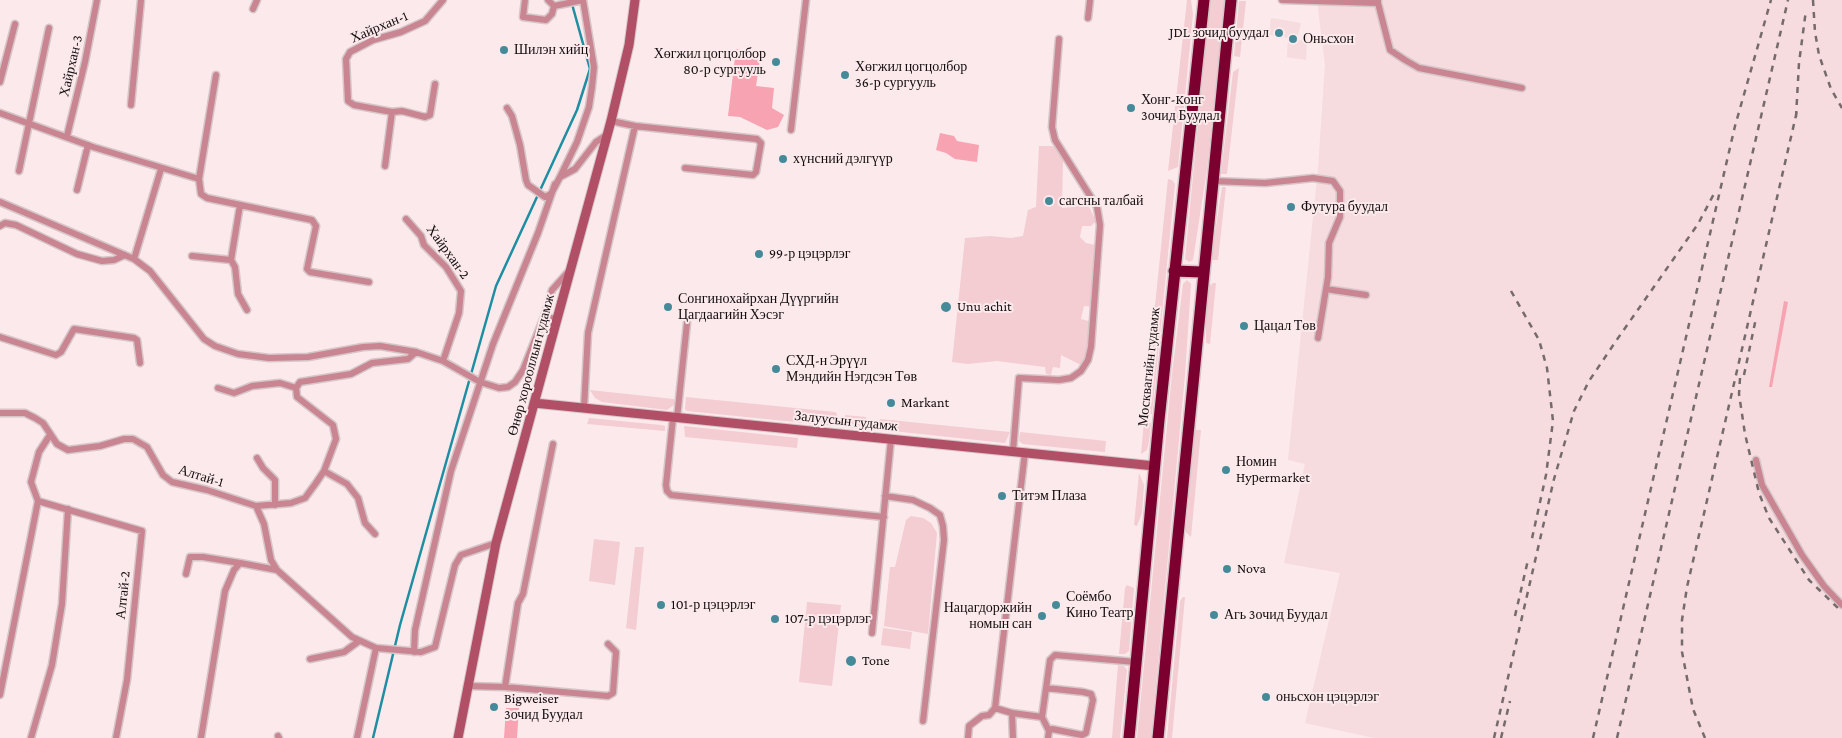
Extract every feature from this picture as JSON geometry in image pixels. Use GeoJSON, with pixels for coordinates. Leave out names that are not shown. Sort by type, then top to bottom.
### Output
{"type":"FeatureCollection","features":[{"type":"Feature","properties":{"kind":"highway","name":"Москвагийн гудамж"},"geometry":{"type":"LineString","coordinates":[[1129,738],[1174,271],[1204,0]]}},
{"type":"Feature","properties":{"kind":"highway"},"geometry":{"type":"LineString","coordinates":[[1158,738],[1202,272],[1231,0]]}},
{"type":"Feature","properties":{"kind":"highway"},"geometry":{"type":"LineString","coordinates":[[1174,271],[1202,272]]}},
{"type":"Feature","properties":{"kind":"main road","name":"Өнөр хорооллын гудамж"},"geometry":{"type":"LineString","coordinates":[[458,738],[496,544],[608,134],[629,45],[635,0]]}},
{"type":"Feature","properties":{"kind":"main road","name":"Залуусын гудамж"},"geometry":{"type":"LineString","coordinates":[[534,403],[1155,466]]}},
{"type":"Feature","properties":{"kind":"street","name":"Хайрхан-3"},"geometry":{"type":"LineString","coordinates":[[67,136],[86,62],[98,0]]}},
{"type":"Feature","properties":{"kind":"street"},"geometry":{"type":"LineString","coordinates":[[131,105],[141,0]]}},
{"type":"Feature","properties":{"kind":"street"},"geometry":{"type":"LineString","coordinates":[[253,9],[258,0]]}},
{"type":"Feature","properties":{"kind":"street","name":"Хайрхан-1"},"geometry":{"type":"LineString","coordinates":[[435,84],[430,115],[426,117],[402,110],[392,112],[354,105],[348,101],[346,59],[350,52],[373,40],[401,32],[425,21],[443,0]]}},
{"type":"Feature","properties":{"kind":"street"},"geometry":{"type":"LineString","coordinates":[[524,0],[522,17],[546,20],[558,5]]}},
{"type":"Feature","properties":{"kind":"street"},"geometry":{"type":"LineString","coordinates":[[507,108],[512,116],[520,145],[526,180],[542,196],[549,197],[577,142],[589,107],[594,67],[582,0],[558,5],[548,0]]}},
{"type":"Feature","properties":{"kind":"street"},"geometry":{"type":"LineString","coordinates":[[792,130],[806,0]]}},
{"type":"Feature","properties":{"kind":"street"},"geometry":{"type":"LineString","coordinates":[[1088,18],[1090,0]]}},
{"type":"Feature","properties":{"kind":"street"},"geometry":{"type":"LineString","coordinates":[[1282,0],[1378,1],[1390,50],[1405,60],[1419,68],[1522,88]]}},
{"type":"Feature","properties":{"kind":"street"},"geometry":{"type":"LineString","coordinates":[[0,82],[15,24]]}},
{"type":"Feature","properties":{"kind":"street"},"geometry":{"type":"LineString","coordinates":[[19,171],[27,125],[49,28]]}},
{"type":"Feature","properties":{"kind":"street"},"geometry":{"type":"LineString","coordinates":[[1013,451],[1019,378],[1059,380],[1070,378],[1081,371],[1088,360],[1091,347],[1100,225],[1097,207],[1055,140],[1052,127],[1058,39]]}},
{"type":"Feature","properties":{"kind":"street"},"geometry":{"type":"LineString","coordinates":[[216,75],[199,179],[201,194],[207,198],[312,220],[316,226],[307,269],[310,272],[369,282]]}},
{"type":"Feature","properties":{"kind":"street"},"geometry":{"type":"LineString","coordinates":[[385,166],[392,112]]}},
{"type":"Feature","properties":{"kind":"street"},"geometry":{"type":"LineString","coordinates":[[0,113],[27,125],[199,179]]}},
{"type":"Feature","properties":{"kind":"street"},"geometry":{"type":"LineString","coordinates":[[611,121],[635,126],[757,139],[761,143],[756,172],[753,175],[684,168]]}},
{"type":"Feature","properties":{"kind":"street"},"geometry":{"type":"LineString","coordinates":[[584,408],[588,333],[635,126]]}},
{"type":"Feature","properties":{"kind":"street"},"geometry":{"type":"LineString","coordinates":[[560,176],[575,169],[596,142],[608,134]]}},
{"type":"Feature","properties":{"kind":"street"},"geometry":{"type":"LineString","coordinates":[[77,190],[88,145]]}},
{"type":"Feature","properties":{"kind":"street"},"geometry":{"type":"LineString","coordinates":[[134,259],[161,168]]}},
{"type":"Feature","properties":{"kind":"street"},"geometry":{"type":"LineString","coordinates":[[1212,181],[1265,183],[1314,178],[1333,181],[1340,191],[1340,217],[1329,244],[1326,289],[1318,338]]}},
{"type":"Feature","properties":{"kind":"street"},"geometry":{"type":"LineString","coordinates":[[412,652],[415,630],[447,489],[493,344],[538,233],[555,184]]}},
{"type":"Feature","properties":{"kind":"street"},"geometry":{"type":"LineString","coordinates":[[0,202],[134,259],[150,271],[204,338],[228,351],[269,358],[308,357],[363,347],[380,346],[416,352],[443,361],[481,383],[499,388],[508,387],[516,382],[523,370],[544,317],[552,290],[572,269]]}},
{"type":"Feature","properties":{"kind":"street"},"geometry":{"type":"LineString","coordinates":[[240,205],[231,260],[235,267],[238,294],[247,310]]}},
{"type":"Feature","properties":{"kind":"street","name":"Хайрхан-2"},"geometry":{"type":"LineString","coordinates":[[406,219],[421,236],[424,245],[446,267],[461,291],[459,313],[443,361]]}},
{"type":"Feature","properties":{"kind":"street"},"geometry":{"type":"LineString","coordinates":[[0,226],[5,223],[16,225],[77,254],[102,261],[114,260],[125,255]]}},
{"type":"Feature","properties":{"kind":"street"},"geometry":{"type":"LineString","coordinates":[[192,256],[231,260]]}},
{"type":"Feature","properties":{"kind":"street"},"geometry":{"type":"LineString","coordinates":[[1326,289],[1366,295]]}},
{"type":"Feature","properties":{"kind":"street"},"geometry":{"type":"LineString","coordinates":[[544,317],[557,319]]}},
{"type":"Feature","properties":{"kind":"street"},"geometry":{"type":"LineString","coordinates":[[687,323],[666,485],[667,491],[671,495],[884,517]]}},
{"type":"Feature","properties":{"kind":"street"},"geometry":{"type":"LineString","coordinates":[[0,336],[56,355],[61,352],[74,329],[134,338],[137,340],[140,363]]}},
{"type":"Feature","properties":{"kind":"street"},"geometry":{"type":"LineString","coordinates":[[218,388],[234,393],[252,386],[280,383],[296,388],[300,382],[350,374],[372,363],[408,360],[416,352]]}},
{"type":"Feature","properties":{"kind":"street","name":"Алтай-1"},"geometry":{"type":"LineString","coordinates":[[0,414],[25,413],[43,423],[57,444],[68,450],[100,446],[124,439],[133,439],[147,447],[163,475],[172,482],[207,490],[256,506],[291,503],[305,498],[324,471],[336,439],[333,425],[297,396],[296,388]]}},
{"type":"Feature","properties":{"kind":"street"},"geometry":{"type":"LineString","coordinates":[[0,695],[38,502],[31,482],[39,452],[50,435]]}},
{"type":"Feature","properties":{"kind":"street"},"geometry":{"type":"LineString","coordinates":[[872,633],[891,439]]}},
{"type":"Feature","properties":{"kind":"street"},"geometry":{"type":"LineString","coordinates":[[504,687],[518,603],[523,594],[553,444]]}},
{"type":"Feature","properties":{"kind":"street"},"geometry":{"type":"LineString","coordinates":[[968,738],[969,726],[982,716],[989,715],[995,708],[1025,452]]}},
{"type":"Feature","properties":{"kind":"street"},"geometry":{"type":"LineString","coordinates":[[257,458],[263,468],[275,480],[275,504]]}},
{"type":"Feature","properties":{"kind":"street"},"geometry":{"type":"LineString","coordinates":[[1756,460],[1762,485],[1802,555],[1824,586],[1842,605]]}},
{"type":"Feature","properties":{"kind":"street"},"geometry":{"type":"LineString","coordinates":[[324,471],[348,484],[358,498],[366,523],[375,534]]}},
{"type":"Feature","properties":{"kind":"street"},"geometry":{"type":"LineString","coordinates":[[885,496],[913,500],[930,508],[940,515],[943,526],[944,540],[924,721]]}},
{"type":"Feature","properties":{"kind":"street","name":"Алтай-2"},"geometry":{"type":"LineString","coordinates":[[38,502],[142,531],[127,680],[116,738]]}},
{"type":"Feature","properties":{"kind":"street"},"geometry":{"type":"LineString","coordinates":[[256,506],[264,524],[271,560],[277,570],[340,627],[358,641],[376,648],[412,652],[426,651],[435,647],[455,565],[460,555],[496,544]]}},
{"type":"Feature","properties":{"kind":"street"},"geometry":{"type":"LineString","coordinates":[[31,738],[53,656],[62,604],[68,510]]}},
{"type":"Feature","properties":{"kind":"street"},"geometry":{"type":"LineString","coordinates":[[186,574],[190,557],[203,557],[277,570]]}},
{"type":"Feature","properties":{"kind":"street"},"geometry":{"type":"LineString","coordinates":[[201,738],[225,591],[234,570],[240,563]]}},
{"type":"Feature","properties":{"kind":"street"},"geometry":{"type":"LineString","coordinates":[[310,659],[344,652],[358,641]]}},
{"type":"Feature","properties":{"kind":"street"},"geometry":{"type":"LineString","coordinates":[[467,686],[504,687],[608,696],[613,693],[616,652],[608,644]]}},
{"type":"Feature","properties":{"kind":"street"},"geometry":{"type":"LineString","coordinates":[[357,738],[376,648]]}},
{"type":"Feature","properties":{"kind":"street"},"geometry":{"type":"LineString","coordinates":[[1048,735],[1042,718],[1050,660],[1055,655],[1136,662]]}},
{"type":"Feature","properties":{"kind":"street"},"geometry":{"type":"LineString","coordinates":[[1046,688],[1091,694],[1093,700],[1086,733],[1082,735],[1052,729],[1048,735]]}},
{"type":"Feature","properties":{"kind":"street"},"geometry":{"type":"LineString","coordinates":[[995,708],[1042,718]]}},
{"type":"Feature","properties":{"kind":"street"},"geometry":{"type":"LineString","coordinates":[[1012,713],[1013,738]]}},
{"type":"Feature","properties":{"kind":"shaded area"},"geometry":{"type":"Polygon","coordinates":[[[1187,0],[1191,0],[1193,14],[1178,167],[1168,171],[1187,0]]]}},
{"type":"Feature","properties":{"kind":"shaded area"},"geometry":{"type":"Polygon","coordinates":[[[1210,0],[1225,0],[1207,169],[1193,260],[1189,262],[1185,259],[1210,0]]]}},
{"type":"Feature","properties":{"kind":"shaded area"},"geometry":{"type":"Polygon","coordinates":[[[1317,0],[1842,0],[1842,738],[1374,738],[1305,723],[1340,573],[1284,563],[1305,464],[1288,460],[1318,169],[1325,65],[1317,0]]]}},
{"type":"Feature","properties":{"kind":"shaded area"},"geometry":{"type":"Polygon","coordinates":[[[1239,1],[1246,1],[1240,57],[1234,56],[1239,1]]]}},
{"type":"Feature","properties":{"kind":"shaded area","name":"Оньсхон"},"geometry":{"type":"Polygon","coordinates":[[[1271,18],[1301,23],[1297,40],[1307,41],[1306,60],[1287,57],[1288,38],[1269,35],[1271,18]]]}},
{"type":"Feature","properties":{"kind":"shaded area"},"geometry":{"type":"Polygon","coordinates":[[[736,49],[761,51],[756,86],[774,88],[772,108],[784,115],[778,127],[767,130],[740,117],[728,116],[736,49]]]}},
{"type":"Feature","properties":{"kind":"shaded area"},"geometry":{"type":"Polygon","coordinates":[[[1239,68],[1227,174],[1221,174],[1233,72],[1239,68]]]}},
{"type":"Feature","properties":{"kind":"shaded area"},"geometry":{"type":"Polygon","coordinates":[[[940,133],[954,136],[957,141],[979,145],[977,162],[955,159],[946,153],[936,150],[940,133]]]}},
{"type":"Feature","properties":{"kind":"shaded area"},"geometry":{"type":"Polygon","coordinates":[[[1039,146],[1060,148],[1063,158],[1062,208],[1073,207],[1086,201],[1096,221],[1091,226],[1082,226],[1080,237],[1086,243],[1095,245],[1093,259],[1100,265],[1094,307],[1084,306],[1081,319],[1092,322],[1083,366],[1061,355],[1060,368],[1053,367],[1051,375],[1046,374],[1045,367],[997,361],[968,364],[952,362],[965,238],[990,236],[1011,238],[1023,236],[1028,210],[1036,207],[1039,146]]]}},
{"type":"Feature","properties":{"kind":"shaded area"},"geometry":{"type":"Polygon","coordinates":[[[1168,179],[1172,180],[1175,184],[1152,414],[1144,413],[1168,179]]]}},
{"type":"Feature","properties":{"kind":"shaded area"},"geometry":{"type":"Polygon","coordinates":[[[1222,187],[1226,187],[1218,260],[1211,260],[1222,187]]]}},
{"type":"Feature","properties":{"kind":"shaded area"},"geometry":{"type":"Polygon","coordinates":[[[1187,280],[1191,284],[1185,375],[1151,738],[1137,738],[1172,374],[1183,284],[1187,280]]]}},
{"type":"Feature","properties":{"kind":"shaded area"},"geometry":{"type":"Polygon","coordinates":[[[1216,283],[1210,344],[1206,343],[1206,316],[1209,286],[1216,283]]]}},
{"type":"Feature","properties":{"kind":"shaded area"},"geometry":{"type":"Polygon","coordinates":[[[1784,301],[1788,302],[1772,387],[1769,387],[1784,301]]]}},
{"type":"Feature","properties":{"kind":"shaded area"},"geometry":{"type":"Polygon","coordinates":[[[590,390],[674,399],[674,405],[667,410],[602,402],[595,398],[590,390]]]}},
{"type":"Feature","properties":{"kind":"shaded area"},"geometry":{"type":"Polygon","coordinates":[[[686,397],[835,412],[837,414],[836,424],[834,426],[687,411],[685,409],[686,397]]]}},
{"type":"Feature","properties":{"kind":"shaded area"},"geometry":{"type":"Polygon","coordinates":[[[845,415],[866,417],[865,424],[859,429],[849,428],[845,423],[845,415]]]}},
{"type":"Feature","properties":{"kind":"shaded area"},"geometry":{"type":"Polygon","coordinates":[[[589,418],[661,425],[665,426],[665,431],[587,424],[589,418]]]}},
{"type":"Feature","properties":{"kind":"shaded area"},"geometry":{"type":"Polygon","coordinates":[[[880,419],[1010,432],[1005,443],[883,430],[877,425],[880,419]]]}},
{"type":"Feature","properties":{"kind":"shaded area"},"geometry":{"type":"Polygon","coordinates":[[[1144,422],[1151,423],[1147,450],[1141,454],[1144,422]]]}},
{"type":"Feature","properties":{"kind":"shaded area"},"geometry":{"type":"Polygon","coordinates":[[[684,426],[798,438],[797,448],[685,437],[684,426]]]}},
{"type":"Feature","properties":{"kind":"shaded area"},"geometry":{"type":"Polygon","coordinates":[[[1195,430],[1201,430],[1191,537],[1186,532],[1186,528],[1195,430]]]}},
{"type":"Feature","properties":{"kind":"shaded area"},"geometry":{"type":"Polygon","coordinates":[[[1020,432],[1106,441],[1105,452],[1023,444],[1019,441],[1020,432]]]}},
{"type":"Feature","properties":{"kind":"shaded area"},"geometry":{"type":"Polygon","coordinates":[[[1139,473],[1144,485],[1142,513],[1137,526],[1134,525],[1139,473]]]}},
{"type":"Feature","properties":{"kind":"shaded area"},"geometry":{"type":"Polygon","coordinates":[[[911,516],[923,518],[931,523],[937,533],[928,634],[884,626],[890,567],[895,567],[906,520],[911,516]]]}},
{"type":"Feature","properties":{"kind":"shaded area"},"geometry":{"type":"Polygon","coordinates":[[[594,539],[620,542],[615,585],[589,581],[594,539]]]}},
{"type":"Feature","properties":{"kind":"shaded area"},"geometry":{"type":"Polygon","coordinates":[[[635,547],[644,547],[636,630],[626,628],[635,547]]]}},
{"type":"Feature","properties":{"kind":"shaded area"},"geometry":{"type":"Polygon","coordinates":[[[1127,585],[1134,588],[1129,651],[1125,654],[1119,654],[1125,588],[1127,585]]]}},
{"type":"Feature","properties":{"kind":"shaded area"},"geometry":{"type":"Polygon","coordinates":[[[1185,597],[1172,738],[1167,738],[1180,601],[1185,597]]]}},
{"type":"Feature","properties":{"kind":"shaded area"},"geometry":{"type":"Polygon","coordinates":[[[807,602],[841,605],[832,686],[799,682],[807,602]]]}},
{"type":"Feature","properties":{"kind":"shaded area"},"geometry":{"type":"Polygon","coordinates":[[[883,628],[912,632],[910,649],[881,645],[883,628]]]}},
{"type":"Feature","properties":{"kind":"shaded area"},"geometry":{"type":"Polygon","coordinates":[[[1118,665],[1124,666],[1127,670],[1120,738],[1112,738],[1118,665]]]}},
{"type":"Feature","properties":{"kind":"shaded area"},"geometry":{"type":"Polygon","coordinates":[[[506,708],[519,708],[517,738],[504,738],[506,708]]]}},
{"type":"Feature","properties":{"kind":"waterway"},"geometry":{"type":"LineString","coordinates":[[373,738],[400,625],[496,286],[577,110],[590,69],[572,4]]}},
{"type":"Feature","properties":{"kind":"railway"},"geometry":{"type":"LineString","coordinates":[[1593,738],[1735,126],[1771,0]]}},
{"type":"Feature","properties":{"kind":"railway"},"geometry":{"type":"LineString","coordinates":[[1617,738],[1788,0]]}},
{"type":"Feature","properties":{"kind":"railway"},"geometry":{"type":"LineString","coordinates":[[1813,0],[1819,55],[1831,89],[1842,108]]}},
{"type":"Feature","properties":{"kind":"railway"},"geometry":{"type":"LineString","coordinates":[[1796,117],[1799,63],[1806,10]]}},
{"type":"Feature","properties":{"kind":"railway"},"geometry":{"type":"LineString","coordinates":[[1705,738],[1693,709],[1682,652],[1682,620],[1687,587],[1797,111]]}},
{"type":"Feature","properties":{"kind":"railway"},"geometry":{"type":"LineString","coordinates":[[1494,738],[1554,479],[1574,411],[1589,381],[1698,224],[1716,190]]}},
{"type":"Feature","properties":{"kind":"railway"},"geometry":{"type":"LineString","coordinates":[[1511,291],[1539,340],[1547,368],[1553,421],[1546,475],[1531,543]]}},
{"type":"Feature","properties":{"kind":"railway"},"geometry":{"type":"LineString","coordinates":[[1744,375],[1756,318]]}},
{"type":"Feature","properties":{"kind":"railway"},"geometry":{"type":"LineString","coordinates":[[1740,378],[1739,394],[1745,434],[1759,493],[1769,518],[1809,580],[1842,612]]}},
{"type":"Feature","properties":{"kind":"railway"},"geometry":{"type":"LineString","coordinates":[[1515,616],[1528,560]]}},
{"type":"Feature","properties":{"kind":"railway"},"geometry":{"type":"LineString","coordinates":[[1501,738],[1510,701]]}},
{"type":"Feature","properties":{"kind":"place","name":"JDL зочид буудал"},"geometry":{"type":"Point","coordinates":[1279,33]}},
{"type":"Feature","properties":{"kind":"place","name":"Оньсхон"},"geometry":{"type":"Point","coordinates":[1293,39]}},
{"type":"Feature","properties":{"kind":"place","name":"Шилэн хийц"},"geometry":{"type":"Point","coordinates":[504,50]}},
{"type":"Feature","properties":{"kind":"place","name":"Хөгжил цогцолбор 80-р сургууль"},"geometry":{"type":"Point","coordinates":[776,62]}},
{"type":"Feature","properties":{"kind":"place","name":"Хөгжил цогцолбор 36-р сургууль"},"geometry":{"type":"Point","coordinates":[845,75]}},
{"type":"Feature","properties":{"kind":"place","name":"Хонг-Kонг 3очид Буудал"},"geometry":{"type":"Point","coordinates":[1131,108]}},
{"type":"Feature","properties":{"kind":"place","name":"хүнсний дэлгүүр"},"geometry":{"type":"Point","coordinates":[783,159]}},
{"type":"Feature","properties":{"kind":"place","name":"сагсны талбай"},"geometry":{"type":"Point","coordinates":[1049,201]}},
{"type":"Feature","properties":{"kind":"place","name":"Футура буудал"},"geometry":{"type":"Point","coordinates":[1291,207]}},
{"type":"Feature","properties":{"kind":"place","name":"99-р цэцэрлэг"},"geometry":{"type":"Point","coordinates":[759,254]}},
{"type":"Feature","properties":{"kind":"place","name":"Сонгинохайрхан Дүүргийн Цагдаагийн Хэсэг"},"geometry":{"type":"Point","coordinates":[668,307]}},
{"type":"Feature","properties":{"kind":"place","name":"Unu achit"},"geometry":{"type":"Point","coordinates":[946,307]}},
{"type":"Feature","properties":{"kind":"place","name":"Цацал Төв"},"geometry":{"type":"Point","coordinates":[1244,326]}},
{"type":"Feature","properties":{"kind":"place","name":"СХД-н Эрүүл Мэндийн Нэгдсэн Төв"},"geometry":{"type":"Point","coordinates":[776,369]}},
{"type":"Feature","properties":{"kind":"place","name":"Markant"},"geometry":{"type":"Point","coordinates":[891,403]}},
{"type":"Feature","properties":{"kind":"place","name":"Номин Hyрermarket"},"geometry":{"type":"Point","coordinates":[1226,470]}},
{"type":"Feature","properties":{"kind":"place","name":"Титэм Плаза"},"geometry":{"type":"Point","coordinates":[1002,496]}},
{"type":"Feature","properties":{"kind":"place","name":"Nova"},"geometry":{"type":"Point","coordinates":[1227,569]}},
{"type":"Feature","properties":{"kind":"place","name":"101-р цэцэрлэг"},"geometry":{"type":"Point","coordinates":[661,605]}},
{"type":"Feature","properties":{"kind":"place","name":"Соёмбо Кино Театр"},"geometry":{"type":"Point","coordinates":[1056,605]}},
{"type":"Feature","properties":{"kind":"place","name":"Агь 3очид Буудал"},"geometry":{"type":"Point","coordinates":[1214,615]}},
{"type":"Feature","properties":{"kind":"place","name":"Нацагдоржийн номын сан"},"geometry":{"type":"Point","coordinates":[1042,616]}},
{"type":"Feature","properties":{"kind":"place","name":"107-р цэцэрлэг"},"geometry":{"type":"Point","coordinates":[775,619]}},
{"type":"Feature","properties":{"kind":"place","name":"Tone"},"geometry":{"type":"Point","coordinates":[851,661]}},
{"type":"Feature","properties":{"kind":"place","name":"оньсхон цэцэрлэг"},"geometry":{"type":"Point","coordinates":[1266,697]}},
{"type":"Feature","properties":{"kind":"place","name":"Bigweiser 3очид Буудал"},"geometry":{"type":"Point","coordinates":[494,707]}}]}
